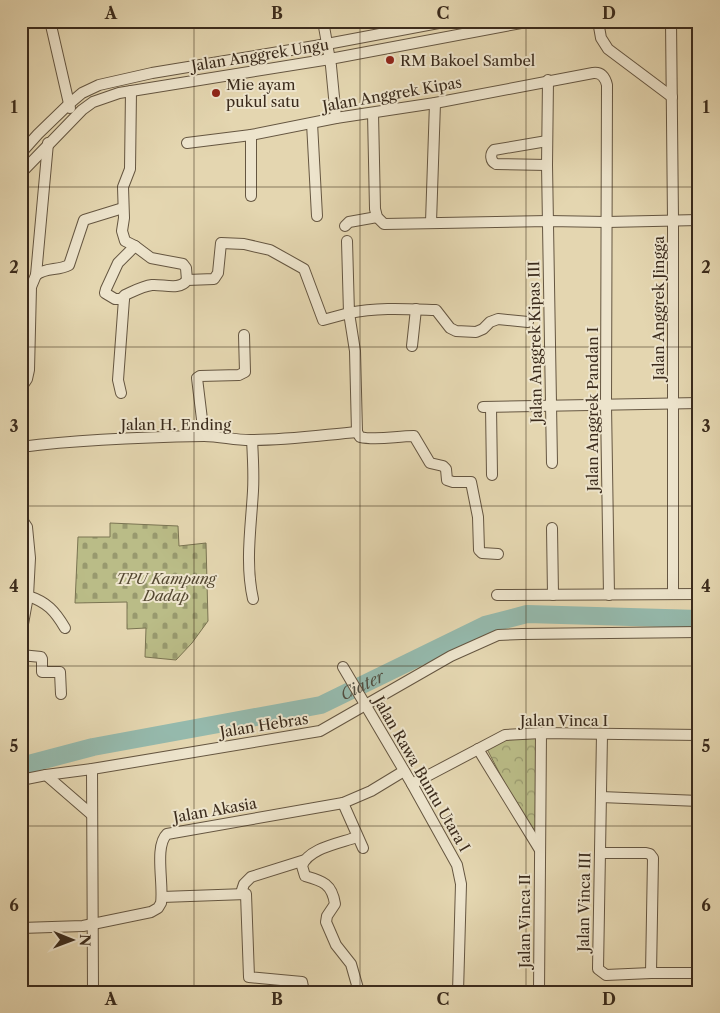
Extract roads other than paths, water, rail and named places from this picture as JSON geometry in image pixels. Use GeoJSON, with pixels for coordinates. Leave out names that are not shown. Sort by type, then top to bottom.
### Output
{"type":"FeatureCollection","features":[{"type":"Feature","properties":{"kind":"street"},"geometry":{"type":"LineString","coordinates":[[50,21],[72,119]]}},
{"type":"Feature","properties":{"kind":"street"},"geometry":{"type":"LineString","coordinates":[[323,21],[330,59],[336,118]]}},
{"type":"Feature","properties":{"kind":"street","name":"Jalan Anggrek Ungu"},"geometry":{"type":"LineString","coordinates":[[21,153],[69,104],[82,93],[99,85],[152,73],[327,44],[449,21]]}},
{"type":"Feature","properties":{"kind":"street","name":"Jalan Anggrek Ungu"},"geometry":{"type":"LineString","coordinates":[[21,172],[72,119],[94,102],[106,97],[131,91],[330,59],[532,21]]}},
{"type":"Feature","properties":{"kind":"street"},"geometry":{"type":"LineString","coordinates":[[598,21],[602,38],[608,49],[672,97]]}},
{"type":"Feature","properties":{"kind":"street","name":"Jalan Anggrek Jingga"},"geometry":{"type":"LineString","coordinates":[[671,21],[674,403],[673,594]]}},
{"type":"Feature","properties":{"kind":"street","name":"Jalan Anggrek Kipas"},"geometry":{"type":"LineString","coordinates":[[186,143],[251,135],[336,118],[435,103],[548,80],[598,73],[605,79],[607,85],[607,222]]}},
{"type":"Feature","properties":{"kind":"street","name":"Jalan Anggrek Kipas III"},"geometry":{"type":"LineString","coordinates":[[548,80],[547,165],[552,463]]}},
{"type":"Feature","properties":{"kind":"street"},"geometry":{"type":"LineString","coordinates":[[120,393],[118,380],[123,297],[138,289],[153,285],[180,286],[185,284],[187,280],[186,268],[183,264],[151,258],[125,241],[123,236],[123,187],[130,169],[131,91]]}},
{"type":"Feature","properties":{"kind":"street"},"geometry":{"type":"LineString","coordinates":[[431,222],[435,103]]}},
{"type":"Feature","properties":{"kind":"street"},"geometry":{"type":"LineString","coordinates":[[373,113],[376,213],[384,224],[699,220]]}},
{"type":"Feature","properties":{"kind":"street"},"geometry":{"type":"LineString","coordinates":[[312,123],[317,216]]}},
{"type":"Feature","properties":{"kind":"street"},"geometry":{"type":"LineString","coordinates":[[251,135],[251,196]]}},
{"type":"Feature","properties":{"kind":"street"},"geometry":{"type":"LineString","coordinates":[[547,141],[494,150],[491,157],[496,164],[547,165]]}},
{"type":"Feature","properties":{"kind":"street"},"geometry":{"type":"LineString","coordinates":[[21,388],[30,370],[26,301],[36,275],[48,143]]}},
{"type":"Feature","properties":{"kind":"street"},"geometry":{"type":"LineString","coordinates":[[36,275],[46,269],[61,268],[69,265],[84,220],[123,208]]}},
{"type":"Feature","properties":{"kind":"street"},"geometry":{"type":"LineString","coordinates":[[345,226],[348,222],[376,213]]}},
{"type":"Feature","properties":{"kind":"street","name":"Jalan Anggrek Pandan I"},"geometry":{"type":"LineString","coordinates":[[607,222],[606,405],[609,595]]}},
{"type":"Feature","properties":{"kind":"street"},"geometry":{"type":"LineString","coordinates":[[347,241],[350,312],[355,350],[357,432],[360,437],[369,440],[394,436],[414,436],[430,463],[443,466],[446,469],[446,480],[471,482],[478,517],[479,550],[482,553],[498,554]]}},
{"type":"Feature","properties":{"kind":"street"},"geometry":{"type":"LineString","coordinates":[[187,280],[214,279],[218,274],[221,243],[244,244],[270,250],[304,269],[323,320],[361,310],[416,309],[436,310],[450,328],[456,331],[476,332],[483,330],[490,322],[498,319],[528,322]]}},
{"type":"Feature","properties":{"kind":"street"},"geometry":{"type":"LineString","coordinates":[[124,299],[115,299],[105,293],[118,263],[135,246]]}},
{"type":"Feature","properties":{"kind":"street"},"geometry":{"type":"LineString","coordinates":[[412,346],[416,309]]}},
{"type":"Feature","properties":{"kind":"street"},"geometry":{"type":"LineString","coordinates":[[204,436],[197,378],[200,376],[239,375],[245,372],[244,335]]}},
{"type":"Feature","properties":{"kind":"street"},"geometry":{"type":"LineString","coordinates":[[492,475],[487,407],[699,403]]}},
{"type":"Feature","properties":{"kind":"street","name":"Jalan H. Ending"},"geometry":{"type":"LineString","coordinates":[[21,447],[71,441],[141,437],[188,438],[204,436],[252,440],[357,432]]}},
{"type":"Feature","properties":{"kind":"street"},"geometry":{"type":"LineString","coordinates":[[252,440],[253,489],[249,542],[250,584],[253,599]]}},
{"type":"Feature","properties":{"kind":"street"},"geometry":{"type":"LineString","coordinates":[[21,518],[27,527],[30,558],[28,596],[21,635]]}},
{"type":"Feature","properties":{"kind":"street"},"geometry":{"type":"LineString","coordinates":[[552,528],[553,595]]}},
{"type":"Feature","properties":{"kind":"street"},"geometry":{"type":"LineString","coordinates":[[497,595],[699,594]]}},
{"type":"Feature","properties":{"kind":"street"},"geometry":{"type":"LineString","coordinates":[[28,596],[41,600],[57,614],[65,628]]}},
{"type":"Feature","properties":{"kind":"street","name":"Jalan Hebras"},"geometry":{"type":"LineString","coordinates":[[21,780],[46,774],[92,769],[320,731],[451,656],[498,635],[699,632]]}},
{"type":"Feature","properties":{"kind":"street"},"geometry":{"type":"LineString","coordinates":[[21,655],[40,656],[42,659],[42,672],[60,672],[61,694]]}},
{"type":"Feature","properties":{"kind":"street","name":"Jalan Rawa Buntu Utara I"},"geometry":{"type":"LineString","coordinates":[[343,666],[457,865],[461,884],[458,992]]}},
{"type":"Feature","properties":{"kind":"street","name":"Jalan Vinca I"},"geometry":{"type":"LineString","coordinates":[[412,784],[505,735],[540,733],[699,736]]}},
{"type":"Feature","properties":{"kind":"street","name":"Jalan Vinca II"},"geometry":{"type":"LineString","coordinates":[[539,992],[540,733]]}},
{"type":"Feature","properties":{"kind":"street","name":"Jalan Vinca III"},"geometry":{"type":"LineString","coordinates":[[602,734],[598,969],[606,975],[699,973]]}},
{"type":"Feature","properties":{"kind":"street"},"geometry":{"type":"LineString","coordinates":[[478,749],[540,850]]}},
{"type":"Feature","properties":{"kind":"street"},"geometry":{"type":"LineString","coordinates":[[92,769],[93,992]]}},
{"type":"Feature","properties":{"kind":"street","name":"Jalan Akasia"},"geometry":{"type":"LineString","coordinates":[[162,897],[160,849],[163,838],[167,834],[343,803],[371,791],[404,771]]}},
{"type":"Feature","properties":{"kind":"street"},"geometry":{"type":"LineString","coordinates":[[46,774],[91,814]]}},
{"type":"Feature","properties":{"kind":"street"},"geometry":{"type":"LineString","coordinates":[[601,797],[699,801]]}},
{"type":"Feature","properties":{"kind":"street"},"geometry":{"type":"LineString","coordinates":[[343,803],[363,848]]}},
{"type":"Feature","properties":{"kind":"street"},"geometry":{"type":"LineString","coordinates":[[241,893],[244,884],[251,877],[304,860],[316,851],[357,837]]}},
{"type":"Feature","properties":{"kind":"street"},"geometry":{"type":"LineString","coordinates":[[600,854],[646,853],[650,854],[653,858],[651,973]]}},
{"type":"Feature","properties":{"kind":"street"},"geometry":{"type":"LineString","coordinates":[[304,860],[302,866],[305,876],[322,881],[330,889],[335,904],[327,916],[326,922],[336,945],[351,964],[359,992]]}},
{"type":"Feature","properties":{"kind":"street"},"geometry":{"type":"LineString","coordinates":[[21,928],[83,926],[151,912],[158,908],[162,897],[245,893],[247,896],[249,977],[302,982],[304,992]]}},
{"type":"Feature","properties":{"kind":"waterway","name":"Ciater"},"geometry":{"type":"LineString","coordinates":[[21,766],[93,747],[321,705],[485,625],[527,614],[699,619]]}},
{"type":"Feature","properties":{"kind":"place","name":"RM Bakoel Sambel"},"geometry":{"type":"Point","coordinates":[390,60]}},
{"type":"Feature","properties":{"kind":"place","name":"Mie ayam pukul satu"},"geometry":{"type":"Point","coordinates":[216,93]}},
{"type":"Feature","properties":{"kind":"park label","name":"TPU Kampung Dadap"},"geometry":{"type":"Point","coordinates":[166,586]}}]}
